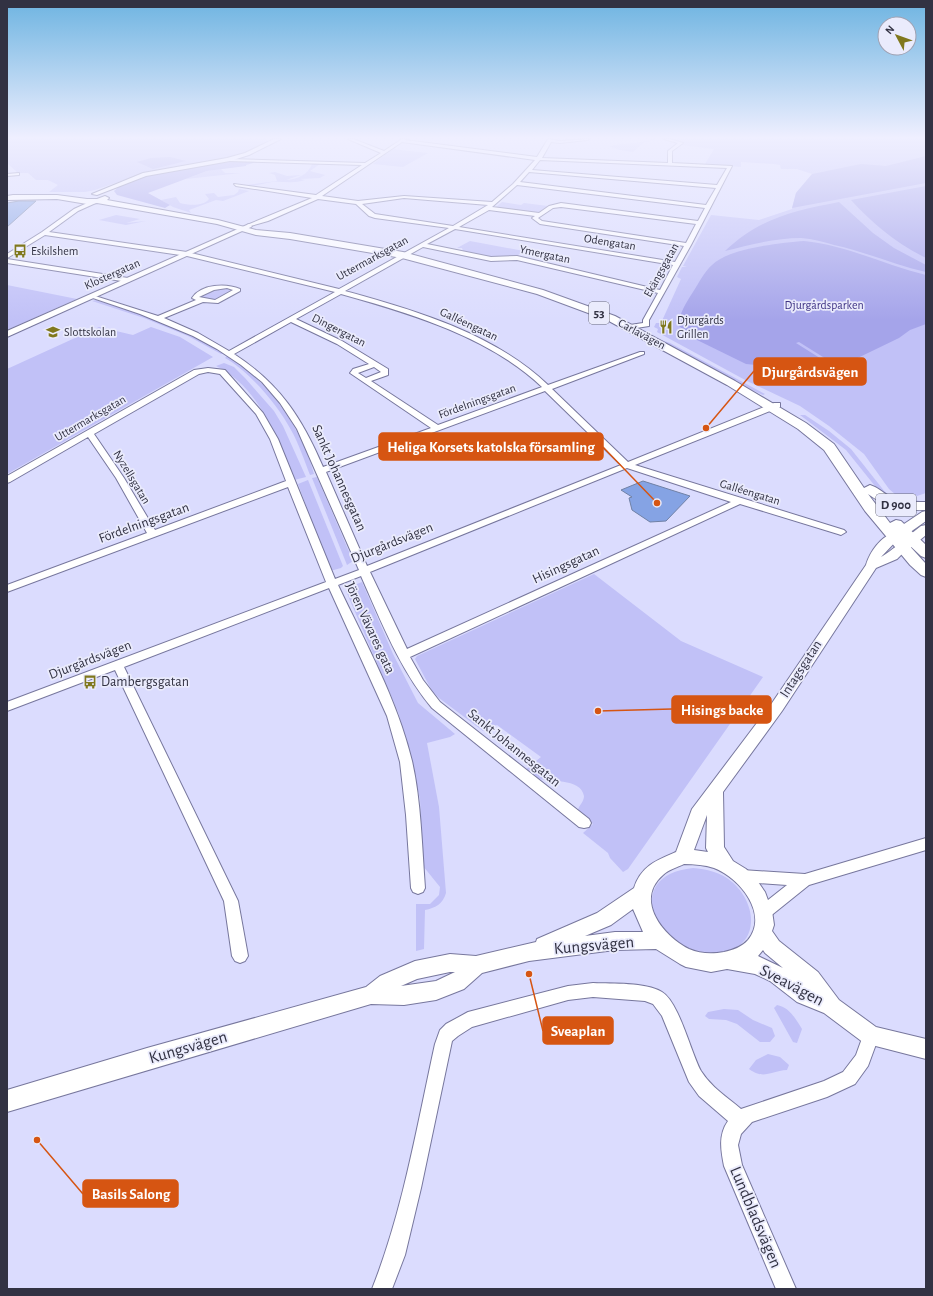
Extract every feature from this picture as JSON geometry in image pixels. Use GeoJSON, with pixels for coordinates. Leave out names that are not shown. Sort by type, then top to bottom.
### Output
{"type":"FeatureCollection","features":[{"type":"Feature","properties":{"kind":"main road","name":"53"},"geometry":{"type":"LineString","coordinates":[[71,199],[79,201],[89,199]]}},
{"type":"Feature","properties":{"kind":"main road","name":"Carlavägen"},"geometry":{"type":"LineString","coordinates":[[106,199],[174,214],[362,249],[456,270],[588,308],[630,327],[773,406],[810,423],[851,460],[926,572]]}},
{"type":"Feature","properties":{"kind":"main road","name":"Carlavägen"},"geometry":{"type":"LineString","coordinates":[[773,406],[829,447],[841,462],[865,500],[903,539],[926,553]]}},
{"type":"Feature","properties":{"kind":"main road","name":"D 900"},"geometry":{"type":"LineString","coordinates":[[870,490],[892,504],[905,506],[926,506]]}},
{"type":"Feature","properties":{"kind":"main road","name":"Intagsgatan"},"geometry":{"type":"LineString","coordinates":[[903,539],[926,515]]}},
{"type":"Feature","properties":{"kind":"main road","name":"Intagsgatan"},"geometry":{"type":"LineString","coordinates":[[903,539],[926,530]]}},
{"type":"Feature","properties":{"kind":"street"},"geometry":{"type":"LineString","coordinates":[[7,256],[44,233],[76,210],[96,199]]}},
{"type":"Feature","properties":{"kind":"street","name":"Klostergatan"},"geometry":{"type":"LineString","coordinates":[[7,334],[90,296],[312,199]]}},
{"type":"Feature","properties":{"kind":"street"},"geometry":{"type":"LineString","coordinates":[[334,199],[358,203],[385,199]]}},
{"type":"Feature","properties":{"kind":"street"},"geometry":{"type":"LineString","coordinates":[[428,199],[490,206],[540,215]]}},
{"type":"Feature","properties":{"kind":"street","name":"Uttermarksgatan"},"geometry":{"type":"LineString","coordinates":[[229,354],[490,206],[497,199]]}},
{"type":"Feature","properties":{"kind":"street"},"geometry":{"type":"LineString","coordinates":[[648,199],[708,207]]}},
{"type":"Feature","properties":{"kind":"street","name":"Ekängsgatan"},"geometry":{"type":"LineString","coordinates":[[630,327],[647,325],[646,320],[712,199]]}},
{"type":"Feature","properties":{"kind":"street"},"geometry":{"type":"LineString","coordinates":[[76,210],[79,201]]}},
{"type":"Feature","properties":{"kind":"street","name":"Odengatan"},"geometry":{"type":"LineString","coordinates":[[358,203],[371,215],[375,216],[452,227],[677,264]]}},
{"type":"Feature","properties":{"kind":"street"},"geometry":{"type":"LineString","coordinates":[[688,245],[536,220],[535,218],[551,207],[561,205],[699,223]]}},
{"type":"Feature","properties":{"kind":"street","name":"Galléengatan"},"geometry":{"type":"LineString","coordinates":[[44,233],[187,254],[339,291],[400,308],[478,340],[505,355],[530,372],[626,465],[841,532]]}},
{"type":"Feature","properties":{"kind":"street","name":"Ymergatan"},"geometry":{"type":"LineString","coordinates":[[422,244],[492,259],[517,258],[662,292]]}},
{"type":"Feature","properties":{"kind":"street"},"geometry":{"type":"LineString","coordinates":[[7,261],[128,280]]}},
{"type":"Feature","properties":{"kind":"street"},"geometry":{"type":"LineString","coordinates":[[160,318],[202,300],[216,302],[238,290],[226,286],[215,287],[195,298],[202,300]]}},
{"type":"Feature","properties":{"kind":"street","name":"Sankt Johannesgatan"},"geometry":{"type":"LineString","coordinates":[[90,296],[160,318],[229,354],[261,377],[284,402],[302,431],[364,571],[404,655],[428,697],[584,823]]}},
{"type":"Feature","properties":{"kind":"street","name":"Dingergatan"},"geometry":{"type":"LineString","coordinates":[[291,319],[364,357],[385,371],[385,373],[365,381]]}},
{"type":"Feature","properties":{"kind":"street","name":"Fördelningsgatan"},"geometry":{"type":"LineString","coordinates":[[320,471],[642,353]]}},
{"type":"Feature","properties":{"kind":"street","name":"Dingergatan"},"geometry":{"type":"LineString","coordinates":[[375,364],[354,373],[438,429]]}},
{"type":"Feature","properties":{"kind":"street","name":"Uttermarksgatan"},"geometry":{"type":"LineString","coordinates":[[7,480],[188,376],[208,370]]}},
{"type":"Feature","properties":{"kind":"street","name":"Jören Vävares gata"},"geometry":{"type":"LineString","coordinates":[[208,370],[222,372],[236,385],[259,413],[274,439],[290,483],[332,582],[373,670],[395,724],[406,762],[413,815],[418,888]]}},
{"type":"Feature","properties":{"kind":"street","name":"Djurgårdsvägen"},"geometry":{"type":"LineString","coordinates":[[10,707],[332,582],[364,571],[773,406]]}},
{"type":"Feature","properties":{"kind":"street","name":"Nyzellsgatan"},"geometry":{"type":"LineString","coordinates":[[89,433],[95,439],[120,478],[153,535]]}},
{"type":"Feature","properties":{"kind":"street","name":"Fördelningsgatan"},"geometry":{"type":"LineString","coordinates":[[7,589],[290,483]]}},
{"type":"Feature","properties":{"kind":"street","name":"Hisingsgatan"},"geometry":{"type":"LineString","coordinates":[[404,655],[740,501]]}},
{"type":"Feature","properties":{"kind":"street","name":"Intagsgatan"},"geometry":{"type":"LineString","coordinates":[[682,857],[698,814],[777,707],[872,565],[893,556],[903,539]]}},
{"type":"Feature","properties":{"kind":"street"},"geometry":{"type":"LineString","coordinates":[[118,665],[231,901],[240,956]]}},
{"type":"Feature","properties":{"kind":"street"},"geometry":{"type":"LineString","coordinates":[[715,792],[715,848],[735,871],[758,895],[763,907],[763,932],[753,949],[746,955],[729,962],[714,964],[699,962],[684,957],[669,949],[658,940],[645,920],[641,908],[641,893],[645,880],[655,868],[669,860],[682,857],[711,859],[735,871],[805,880]]}},
{"type":"Feature","properties":{"kind":"street"},"geometry":{"type":"LineString","coordinates":[[763,913],[805,880],[926,844]]}},
{"type":"Feature","properties":{"kind":"street","name":"Kungsvägen"},"geometry":{"type":"LineString","coordinates":[[529,952],[604,919],[641,893]]}},
{"type":"Feature","properties":{"kind":"street","name":"Sveavägen"},"geometry":{"type":"LineString","coordinates":[[763,932],[772,947],[811,979],[831,1006]]}},
{"type":"Feature","properties":{"kind":"street","name":"Kungsvägen"},"geometry":{"type":"LineString","coordinates":[[7,1101],[147,1059],[371,996],[399,997],[421,994],[458,981],[476,966],[529,952],[615,942],[658,940]]}},
{"type":"Feature","properties":{"kind":"street","name":"Sveavägen"},"geometry":{"type":"LineString","coordinates":[[729,962],[757,965],[777,975],[804,995],[831,1006],[871,1036],[926,1050]]}},
{"type":"Feature","properties":{"kind":"street"},"geometry":{"type":"LineString","coordinates":[[382,1289],[395,1254],[412,1188],[443,1044],[446,1036],[452,1030],[468,1020],[564,994],[582,991],[593,990],[645,994],[658,998],[668,1011],[695,1076],[705,1090],[741,1121],[747,1115],[827,1089],[849,1078],[862,1060],[871,1036]]}},
{"type":"Feature","properties":{"kind":"street","name":"Lundbladsvägen"},"geometry":{"type":"LineString","coordinates":[[741,1121],[733,1129],[730,1145],[733,1166],[786,1289]]}},
{"type":"Feature","properties":{"kind":"green space"},"geometry":{"type":"Polygon","coordinates":[[[134,199],[160,199],[170,205],[165,208],[134,199]]]}},
{"type":"Feature","properties":{"kind":"green space"},"geometry":{"type":"Polygon","coordinates":[[[178,199],[180,203],[191,205],[206,202],[209,199],[227,199],[223,201],[216,200],[189,210],[191,213],[173,207],[161,200],[178,199]]]}},
{"type":"Feature","properties":{"kind":"green space","name":"Djurgårdsparken"},"geometry":{"type":"Polygon","coordinates":[[[794,199],[926,199],[926,493],[911,498],[896,495],[889,489],[864,454],[829,426],[800,406],[747,381],[657,332],[658,329],[654,327],[656,323],[661,323],[681,279],[677,277],[682,267],[687,267],[683,266],[711,215],[759,220],[792,209],[794,199]]]}},
{"type":"Feature","properties":{"kind":"green space"},"geometry":{"type":"Polygon","coordinates":[[[794,199],[838,199],[792,208],[794,199]]]}},
{"type":"Feature","properties":{"kind":"green space"},"geometry":{"type":"Polygon","coordinates":[[[926,199],[926,258],[895,240],[851,200],[926,199]]]}},
{"type":"Feature","properties":{"kind":"green space"},"geometry":{"type":"Polygon","coordinates":[[[502,202],[521,205],[524,203],[548,206],[538,213],[534,213],[496,207],[502,202]]]}},
{"type":"Feature","properties":{"kind":"green space"},"geometry":{"type":"Polygon","coordinates":[[[839,202],[873,233],[894,248],[926,265],[926,272],[846,248],[805,238],[792,238],[753,244],[725,251],[738,240],[764,223],[792,213],[839,202]]]}},
{"type":"Feature","properties":{"kind":"green space"},"geometry":{"type":"Polygon","coordinates":[[[116,215],[140,219],[126,223],[146,221],[126,225],[99,220],[116,215]]]}},
{"type":"Feature","properties":{"kind":"green space"},"geometry":{"type":"Polygon","coordinates":[[[470,241],[524,251],[518,255],[519,257],[491,257],[463,251],[462,248],[457,248],[470,241]]]}},
{"type":"Feature","properties":{"kind":"green space"},"geometry":{"type":"Polygon","coordinates":[[[804,241],[820,243],[850,251],[926,275],[926,324],[910,330],[899,338],[839,367],[799,342],[796,343],[831,365],[834,368],[834,372],[746,364],[695,339],[679,326],[683,308],[706,271],[720,259],[730,254],[755,247],[804,241]]]}},
{"type":"Feature","properties":{"kind":"green space"},"geometry":{"type":"Polygon","coordinates":[[[7,285],[77,299],[7,330],[7,285]]]}},
{"type":"Feature","properties":{"kind":"green space"},"geometry":{"type":"Polygon","coordinates":[[[224,288],[232,290],[233,292],[217,299],[200,297],[211,290],[224,288]]]}},
{"type":"Feature","properties":{"kind":"green space"},"geometry":{"type":"Polygon","coordinates":[[[96,300],[130,310],[162,322],[224,354],[221,354],[188,336],[144,318],[92,301],[96,300]]]}},
{"type":"Feature","properties":{"kind":"green space"},"geometry":{"type":"Polygon","coordinates":[[[99,327],[133,335],[151,327],[180,337],[213,357],[7,474],[7,369],[99,327]]]}},
{"type":"Feature","properties":{"kind":"green space"},"geometry":{"type":"Polygon","coordinates":[[[658,339],[670,343],[765,394],[763,395],[734,382],[658,339]]]}},
{"type":"Feature","properties":{"kind":"green space"},"geometry":{"type":"Polygon","coordinates":[[[227,356],[256,378],[281,407],[301,440],[314,474],[310,475],[294,435],[279,410],[253,380],[225,358],[227,356]]]}},
{"type":"Feature","properties":{"kind":"green space"},"geometry":{"type":"Polygon","coordinates":[[[224,363],[234,367],[274,411],[283,426],[306,477],[294,480],[274,431],[255,400],[244,386],[231,375],[216,366],[224,363]]]}},
{"type":"Feature","properties":{"kind":"green space"},"geometry":{"type":"Polygon","coordinates":[[[800,415],[805,415],[829,431],[851,449],[885,492],[896,500],[883,496],[846,450],[800,415]]]}},
{"type":"Feature","properties":{"kind":"green space"},"geometry":{"type":"Polygon","coordinates":[[[317,477],[353,561],[347,565],[312,478],[317,477]]]}},
{"type":"Feature","properties":{"kind":"green space"},"geometry":{"type":"Polygon","coordinates":[[[308,480],[343,566],[341,568],[330,571],[298,484],[308,480]]]}},
{"type":"Feature","properties":{"kind":"green space"},"geometry":{"type":"Polygon","coordinates":[[[594,574],[681,641],[763,677],[628,869],[623,872],[610,858],[608,853],[583,833],[593,824],[578,810],[584,798],[582,790],[571,783],[536,778],[525,770],[541,757],[497,725],[483,731],[439,698],[432,691],[415,659],[417,656],[594,574]]]}},
{"type":"Feature","properties":{"kind":"green space"},"geometry":{"type":"Polygon","coordinates":[[[362,582],[393,654],[418,703],[455,734],[450,737],[427,743],[439,807],[446,893],[443,900],[438,905],[425,910],[424,949],[416,951],[416,904],[430,904],[439,895],[440,887],[423,866],[420,799],[398,712],[346,591],[349,587],[362,582]]]}},
{"type":"Feature","properties":{"kind":"green space"},"geometry":{"type":"Polygon","coordinates":[[[693,868],[718,873],[728,879],[740,890],[746,900],[750,910],[750,930],[745,940],[738,947],[726,952],[704,954],[683,947],[667,935],[656,919],[652,903],[656,887],[669,875],[693,868]]]}},
{"type":"Feature","properties":{"kind":"green space"},"geometry":{"type":"Polygon","coordinates":[[[777,1005],[789,1011],[802,1029],[797,1043],[793,1042],[774,1008],[777,1005]]]}},
{"type":"Feature","properties":{"kind":"green space"},"geometry":{"type":"Polygon","coordinates":[[[724,1009],[738,1010],[753,1020],[772,1028],[775,1036],[770,1042],[760,1042],[737,1024],[726,1020],[709,1019],[705,1016],[708,1012],[724,1009]]]}},
{"type":"Feature","properties":{"kind":"green space"},"geometry":{"type":"Polygon","coordinates":[[[768,1054],[780,1057],[789,1065],[787,1070],[759,1074],[749,1069],[756,1060],[768,1054]]]}},
{"type":"Feature","properties":{"kind":"building"},"geometry":{"type":"Polygon","coordinates":[[[36,201],[7,227],[7,203],[36,201]]]}},
{"type":"Feature","properties":{"kind":"building"},"geometry":{"type":"Polygon","coordinates":[[[643,481],[690,496],[666,521],[650,522],[632,510],[629,498],[632,497],[621,490],[643,481]]]}},
{"type":"Feature","properties":{"kind":"place","name":"Eskilshem"},"geometry":{"type":"Point","coordinates":[20,251]}},
{"type":"Feature","properties":{"kind":"place","name":"Djurgårds Grillen"},"geometry":{"type":"Point","coordinates":[666,327]}},
{"type":"Feature","properties":{"kind":"place","name":"Slottskolan"},"geometry":{"type":"Point","coordinates":[53,332]}},
{"type":"Feature","properties":{"kind":"place","name":"Djurgårdsvägen"},"geometry":{"type":"Point","coordinates":[706,428]}},
{"type":"Feature","properties":{"kind":"place","name":"Heliga Korsets katolska församling"},"geometry":{"type":"Point","coordinates":[657,503]}},
{"type":"Feature","properties":{"kind":"place","name":"Dambergsgatan"},"geometry":{"type":"Point","coordinates":[90,682]}},
{"type":"Feature","properties":{"kind":"place","name":"Hisings backe"},"geometry":{"type":"Point","coordinates":[598,711]}},
{"type":"Feature","properties":{"kind":"place","name":"Sveaplan"},"geometry":{"type":"Point","coordinates":[529,974]}},
{"type":"Feature","properties":{"kind":"place","name":"Basils Salong"},"geometry":{"type":"Point","coordinates":[37,1140]}}]}
